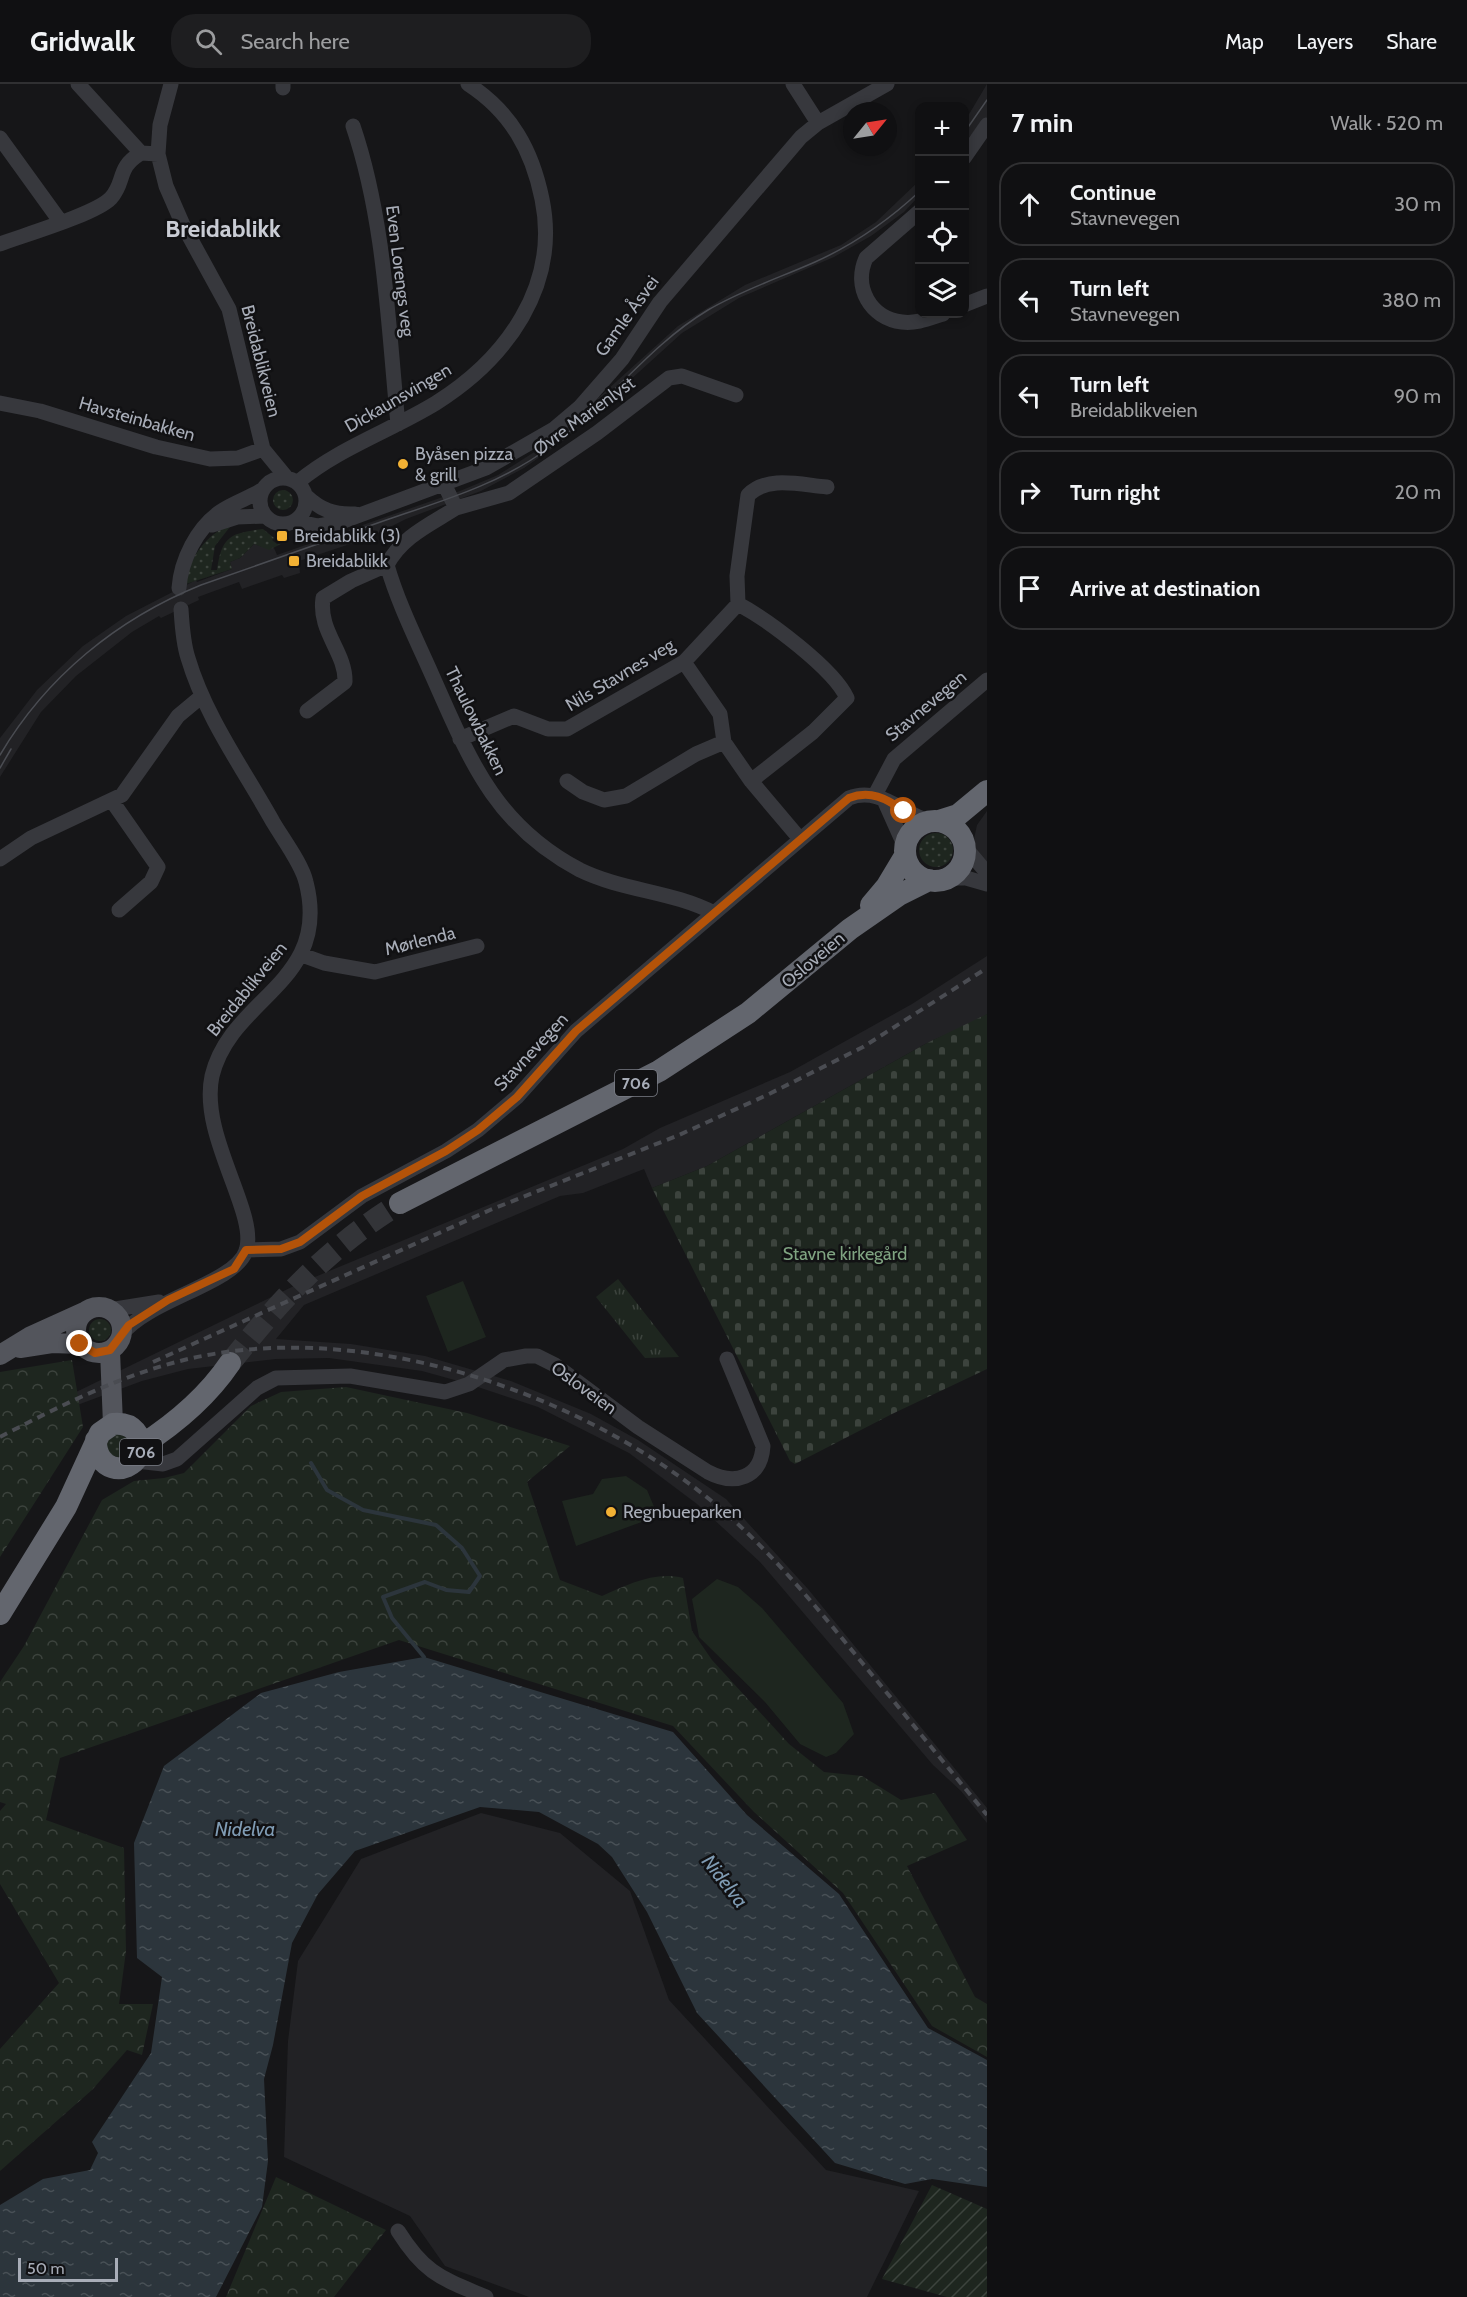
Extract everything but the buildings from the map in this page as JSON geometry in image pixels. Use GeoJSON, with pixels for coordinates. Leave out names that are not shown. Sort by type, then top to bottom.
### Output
{"type":"FeatureCollection","features":[{"type":"Feature","properties":{"kind":"highway","name":"706"},"geometry":{"type":"LineString","coordinates":[[905,852],[912,831],[934,821],[958,815],[987,790]]}},
{"type":"Feature","properties":{"kind":"highway","name":"706"},"geometry":{"type":"LineString","coordinates":[[938,879],[960,867],[963,842],[987,802]]}},
{"type":"Feature","properties":{"kind":"highway"},"geometry":{"type":"LineString","coordinates":[[934,821],[956,829],[963,842]]}},
{"type":"Feature","properties":{"kind":"highway"},"geometry":{"type":"LineString","coordinates":[[905,852],[914,872],[938,879]]}},
{"type":"Feature","properties":{"kind":"highway","name":"Osloveien"},"geometry":{"type":"LineString","coordinates":[[850,929],[887,886],[905,852]]}},
{"type":"Feature","properties":{"kind":"highway","name":"Osloveien"},"geometry":{"type":"LineString","coordinates":[[400,1203],[659,1071],[748,1012],[850,929],[899,895],[938,879]]}},
{"type":"Feature","properties":{"kind":"highway","name":"706"},"geometry":{"type":"LineString","coordinates":[[66,1507],[94,1482],[131,1458],[174,1424],[205,1394],[230,1363]]}},
{"type":"Feature","properties":{"kind":"highway","name":"706"},"geometry":{"type":"LineString","coordinates":[[0,1614],[66,1507],[100,1433],[119,1424],[186,1410]]}},
{"type":"Feature","properties":{"kind":"highway","name":"706"},"geometry":{"type":"LineString","coordinates":[[119,1424],[136,1431],[131,1458]]}},
{"type":"Feature","properties":{"kind":"highway","name":"706"},"geometry":{"type":"LineString","coordinates":[[96,1440],[98,1456],[103,1463],[131,1458]]}},
{"type":"Feature","properties":{"kind":"main road"},"geometry":{"type":"LineString","coordinates":[[6,1352],[31,1336],[84,1312],[100,1307],[109,1310],[120,1322],[101,1346],[103,1377],[110,1387],[119,1424]]}},
{"type":"Feature","properties":{"kind":"main road"},"geometry":{"type":"LineString","coordinates":[[84,1312],[76,1327],[101,1346]]}},
{"type":"Feature","properties":{"kind":"main road"},"geometry":{"type":"LineString","coordinates":[[6,1352],[52,1343],[101,1346]]}},
{"type":"Feature","properties":{"kind":"street"},"geometry":{"type":"LineString","coordinates":[[78,84],[141,153]]}},
{"type":"Feature","properties":{"kind":"street","name":"Breidablikveien"},"geometry":{"type":"LineString","coordinates":[[171,84],[160,125],[158,154],[166,186],[183,225],[229,309],[263,449],[261,464],[263,488]]}},
{"type":"Feature","properties":{"kind":"street","name":"Dickaunsvingen"},"geometry":{"type":"LineString","coordinates":[[296,485],[327,460],[436,403],[464,383],[498,352],[519,326],[539,284],[545,234],[545,212],[537,177],[517,130],[498,106],[468,84]]}},
{"type":"Feature","properties":{"kind":"street"},"geometry":{"type":"LineString","coordinates":[[794,84],[818,123]]}},
{"type":"Feature","properties":{"kind":"street","name":"Gamle Åsvei"},"geometry":{"type":"LineString","coordinates":[[295,521],[318,526],[329,525],[486,468],[554,429],[580,407],[622,359],[660,302],[793,147],[818,123],[887,84]]}},
{"type":"Feature","properties":{"kind":"street"},"geometry":{"type":"LineString","coordinates":[[965,156],[987,125]]}},
{"type":"Feature","properties":{"kind":"street","name":"Even Lorengs veg"},"geometry":{"type":"LineString","coordinates":[[354,126],[367,167],[383,282],[398,424]]}},
{"type":"Feature","properties":{"kind":"street"},"geometry":{"type":"LineString","coordinates":[[0,138],[60,221]]}},
{"type":"Feature","properties":{"kind":"street"},"geometry":{"type":"LineString","coordinates":[[0,244],[109,200],[124,166],[141,153],[158,154]]}},
{"type":"Feature","properties":{"kind":"street"},"geometry":{"type":"LineString","coordinates":[[915,215],[866,258],[862,266],[861,286],[864,295],[876,310],[892,320],[914,322],[928,318]]}},
{"type":"Feature","properties":{"kind":"street"},"geometry":{"type":"LineString","coordinates":[[969,303],[987,296]]}},
{"type":"Feature","properties":{"kind":"street","name":"Øvre Marienlyst"},"geometry":{"type":"LineString","coordinates":[[456,508],[509,493],[597,433],[669,378],[682,376],[736,395]]}},
{"type":"Feature","properties":{"kind":"street","name":"Havsteinbakken"},"geometry":{"type":"LineString","coordinates":[[0,403],[40,411],[156,447],[210,459],[238,458],[263,449]]}},
{"type":"Feature","properties":{"kind":"street","name":"Breidablikveien"},"geometry":{"type":"LineString","coordinates":[[263,449],[296,485]]}},
{"type":"Feature","properties":{"kind":"street"},"geometry":{"type":"LineString","coordinates":[[179,588],[183,563],[204,529],[219,512],[263,488],[273,479],[296,485],[303,513],[295,521],[282,524],[265,516],[237,517],[204,529]]}},
{"type":"Feature","properties":{"kind":"street"},"geometry":{"type":"LineString","coordinates":[[751,781],[813,732],[847,698],[842,688],[826,670],[752,611],[738,604],[740,553],[748,495],[753,489],[772,482],[827,487]]}},
{"type":"Feature","properties":{"kind":"street"},"geometry":{"type":"LineString","coordinates":[[306,711],[345,682],[344,670],[322,620],[323,598],[351,581],[387,565],[393,554],[409,538],[456,508],[444,484]]}},
{"type":"Feature","properties":{"kind":"street","name":"Gamle Åsvei"},"geometry":{"type":"LineString","coordinates":[[296,485],[319,508],[329,512],[358,514]]}},
{"type":"Feature","properties":{"kind":"street"},"geometry":{"type":"LineString","coordinates":[[263,488],[259,501],[265,516]]}},
{"type":"Feature","properties":{"kind":"street","name":"Thaulowbakken"},"geometry":{"type":"LineString","coordinates":[[387,565],[399,599],[460,739],[498,804],[524,830],[553,853],[606,882],[674,896],[714,913]]}},
{"type":"Feature","properties":{"kind":"street","name":"Nils Stavnes veg"},"geometry":{"type":"LineString","coordinates":[[460,739],[514,716],[548,729],[567,729],[684,662],[738,604]]}},
{"type":"Feature","properties":{"kind":"street","name":"Breidablikveien"},"geometry":{"type":"LineString","coordinates":[[181,609],[187,656],[202,696],[306,880],[310,918],[303,955],[284,980],[228,1040],[213,1076],[210,1103],[212,1122],[246,1227],[246,1250]]}},
{"type":"Feature","properties":{"kind":"street"},"geometry":{"type":"LineString","coordinates":[[684,662],[720,714],[724,742],[751,781],[800,839]]}},
{"type":"Feature","properties":{"kind":"street","name":"Stavnevegen"},"geometry":{"type":"LineString","coordinates":[[246,1250],[281,1249],[300,1242],[362,1196],[446,1151],[478,1130],[517,1097],[576,1031],[849,798],[860,794],[879,797],[894,759],[987,680]]}},
{"type":"Feature","properties":{"kind":"street"},"geometry":{"type":"LineString","coordinates":[[0,858],[32,838],[112,801],[132,783],[178,716],[202,696]]}},
{"type":"Feature","properties":{"kind":"street"},"geometry":{"type":"LineString","coordinates":[[567,781],[583,792],[604,800],[626,796],[696,753],[724,742]]}},
{"type":"Feature","properties":{"kind":"street"},"geometry":{"type":"LineString","coordinates":[[879,797],[914,817],[934,821]]}},
{"type":"Feature","properties":{"kind":"street"},"geometry":{"type":"LineString","coordinates":[[879,797],[905,852]]}},
{"type":"Feature","properties":{"kind":"street"},"geometry":{"type":"LineString","coordinates":[[112,801],[158,867],[151,882],[119,910]]}},
{"type":"Feature","properties":{"kind":"street"},"geometry":{"type":"LineString","coordinates":[[963,842],[987,873]]}},
{"type":"Feature","properties":{"kind":"street"},"geometry":{"type":"LineString","coordinates":[[938,879],[966,878],[987,884]]}},
{"type":"Feature","properties":{"kind":"street","name":"Mørlenda"},"geometry":{"type":"LineString","coordinates":[[303,955],[324,963],[375,972],[477,946]]}},
{"type":"Feature","properties":{"kind":"street"},"geometry":{"type":"LineString","coordinates":[[101,1346],[168,1300],[234,1269],[246,1250]]}},
{"type":"Feature","properties":{"kind":"street"},"geometry":{"type":"LineString","coordinates":[[109,1310],[168,1300]]}},
{"type":"Feature","properties":{"kind":"street","name":"Osloveien"},"geometry":{"type":"LineString","coordinates":[[131,1458],[163,1464],[177,1459],[257,1388],[276,1378],[350,1376],[445,1392],[469,1384],[504,1360],[537,1356],[555,1365],[638,1427],[708,1472],[720,1478],[739,1478],[755,1470],[762,1458],[763,1446],[728,1359]]}},
{"type":"Feature","properties":{"kind":"street"},"geometry":{"type":"LineString","coordinates":[[398,2231],[414,2257],[436,2276],[486,2297]]}},
{"type":"Feature","properties":{"kind":"shaded area"},"geometry":{"type":"Polygon","coordinates":[[[987,84],[987,117],[969,137],[969,114],[987,84]]]}},
{"type":"Feature","properties":{"kind":"shaded area"},"geometry":{"type":"Polygon","coordinates":[[[915,185],[915,200],[904,212],[871,236],[834,257],[739,298],[682,333],[564,440],[524,468],[481,491],[406,519],[368,538],[299,561],[300,573],[284,578],[282,575],[242,589],[239,582],[198,597],[199,600],[161,618],[159,616],[132,632],[76,676],[41,712],[0,777],[0,738],[37,690],[83,646],[126,616],[196,580],[197,582],[232,569],[230,562],[240,558],[254,544],[269,549],[274,548],[277,555],[460,491],[498,475],[547,444],[678,326],[745,285],[841,245],[876,222],[915,185]]]}},
{"type":"Feature","properties":{"kind":"shaded area"},"geometry":{"type":"Polygon","coordinates":[[[987,811],[987,866],[976,849],[974,839],[977,825],[987,811]]]}},
{"type":"Feature","properties":{"kind":"shaded area"},"geometry":{"type":"Polygon","coordinates":[[[987,956],[987,1014],[980,1019],[927,1043],[707,1166],[652,1188],[644,1169],[583,1193],[560,1196],[304,1305],[276,1339],[351,1344],[425,1356],[511,1381],[591,1414],[638,1440],[726,1499],[808,1589],[987,1808],[987,1823],[961,1791],[933,1765],[760,1562],[697,1504],[629,1453],[538,1407],[422,1371],[329,1358],[276,1359],[188,1369],[142,1381],[80,1404],[0,1444],[0,1429],[298,1284],[623,1149],[660,1128],[790,1072],[912,1004],[987,956]]]}},
{"type":"Feature","properties":{"kind":"shaded area"},"geometry":{"type":"Polygon","coordinates":[[[481,1813],[560,1833],[630,1891],[669,2000],[826,2170],[919,2191],[867,2297],[529,2297],[445,2266],[410,2216],[284,2157],[288,2041],[298,1961],[361,1859],[481,1813]]]}},
{"type":"Feature","properties":{"kind":"green space"},"geometry":{"type":"Polygon","coordinates":[[[279,490],[287,490],[293,496],[293,504],[287,510],[279,510],[273,504],[273,496],[279,490]]]}},
{"type":"Feature","properties":{"kind":"green space"},"geometry":{"type":"Polygon","coordinates":[[[233,523],[215,546],[211,570],[217,570],[222,550],[229,538],[243,532],[263,529],[274,538],[272,540],[281,544],[269,550],[254,544],[240,558],[230,562],[232,569],[186,584],[191,564],[201,547],[223,528],[233,523]]]}},
{"type":"Feature","properties":{"kind":"green space"},"geometry":{"type":"Polygon","coordinates":[[[936,833],[948,838],[953,850],[948,862],[936,867],[924,862],[919,850],[924,838],[936,833]]]}},
{"type":"Feature","properties":{"kind":"green space","name":"Stavne kirkegård"},"geometry":{"type":"Polygon","coordinates":[[[987,1014],[987,1369],[795,1464],[790,1461],[652,1188],[707,1166],[927,1043],[987,1014]]]}},
{"type":"Feature","properties":{"kind":"green space"},"geometry":{"type":"Polygon","coordinates":[[[618,1279],[679,1357],[645,1358],[596,1297],[618,1279]]]}},
{"type":"Feature","properties":{"kind":"green space"},"geometry":{"type":"Polygon","coordinates":[[[463,1281],[486,1337],[448,1352],[426,1296],[463,1281]]]}},
{"type":"Feature","properties":{"kind":"green space"},"geometry":{"type":"Polygon","coordinates":[[[100,1319],[108,1322],[111,1330],[108,1338],[100,1341],[92,1338],[89,1330],[92,1322],[100,1319]]]}},
{"type":"Feature","properties":{"kind":"green space"},"geometry":{"type":"Polygon","coordinates":[[[72,1360],[83,1427],[0,1557],[0,1372],[72,1360]]]}},
{"type":"Feature","properties":{"kind":"green space"},"geometry":{"type":"Polygon","coordinates":[[[346,1387],[467,1413],[570,1446],[527,1482],[560,1580],[602,1596],[652,1578],[673,1576],[683,1578],[692,1631],[712,1660],[789,1744],[824,1772],[862,1776],[901,1800],[935,1793],[967,1840],[907,1866],[975,1997],[987,2004],[987,2057],[932,2026],[843,1893],[754,1812],[673,1726],[399,1640],[60,1758],[46,1820],[124,1848],[126,1951],[119,2004],[153,2004],[142,2055],[127,2050],[92,2090],[0,2171],[0,2049],[59,1983],[0,1884],[0,1811],[6,1804],[0,1802],[0,1682],[24,1646],[102,1500],[134,1481],[184,1473],[251,1406],[281,1392],[346,1387]]]}},
{"type":"Feature","properties":{"kind":"green space"},"geometry":{"type":"Polygon","coordinates":[[[119,1433],[127,1437],[131,1445],[127,1453],[119,1457],[111,1453],[107,1445],[111,1437],[119,1433]]]}},
{"type":"Feature","properties":{"kind":"green space","name":"Regnbueparken"},"geometry":{"type":"Polygon","coordinates":[[[626,1476],[647,1490],[658,1516],[576,1546],[562,1501],[593,1494],[602,1479],[626,1476]]]}},
{"type":"Feature","properties":{"kind":"green space"},"geometry":{"type":"Polygon","coordinates":[[[717,1579],[738,1587],[762,1608],[843,1703],[854,1734],[836,1753],[826,1757],[800,1744],[765,1702],[699,1637],[692,1599],[717,1579]]]}},
{"type":"Feature","properties":{"kind":"green space"},"geometry":{"type":"Polygon","coordinates":[[[276,2177],[386,2230],[334,2297],[226,2297],[276,2177]]]}},
{"type":"Feature","properties":{"kind":"green space"},"geometry":{"type":"Polygon","coordinates":[[[932,2185],[987,2209],[987,2297],[947,2297],[882,2279],[932,2185]]]}},
{"type":"Feature","properties":{"kind":"water","name":"Nidelva"},"geometry":{"type":"Polygon","coordinates":[[[424,1657],[673,1732],[747,1815],[839,1894],[928,2028],[987,2060],[987,2187],[932,2179],[905,2184],[835,2163],[697,2013],[647,1912],[612,1857],[598,1844],[539,1812],[480,1807],[355,1851],[318,1894],[292,1943],[273,2045],[264,2079],[268,2161],[262,2207],[216,2297],[0,2297],[0,2205],[43,2179],[90,2170],[98,2153],[92,2142],[151,2053],[162,1977],[137,1958],[134,1843],[164,1766],[261,1693],[339,1672],[424,1657]]]}},
{"type":"Feature","properties":{"kind":"waterway"},"geometry":{"type":"LineString","coordinates":[[311,1463],[327,1490],[363,1510],[436,1525],[462,1548],[480,1576],[469,1592],[446,1590],[425,1582],[383,1597],[392,1618],[424,1657]]}},
{"type":"Feature","properties":{"kind":"tunnel"},"geometry":{"type":"LineString","coordinates":[[230,1363],[268,1317],[308,1275],[351,1237],[400,1203]]}},
{"type":"Feature","properties":{"kind":"tram line"},"geometry":{"type":"LineString","coordinates":[[969,126],[987,100]]}},
{"type":"Feature","properties":{"kind":"tram line"},"geometry":{"type":"LineString","coordinates":[[0,755],[39,700],[62,676],[113,633],[141,615],[201,585],[452,497],[512,471],[532,460],[570,431],[646,358],[686,325],[734,296],[815,262],[844,247],[884,221],[915,195]]}},
{"type":"Feature","properties":{"kind":"tram line"},"geometry":{"type":"LineString","coordinates":[[0,768],[11,749]]}},
{"type":"Feature","properties":{"kind":"railway"},"geometry":{"type":"LineString","coordinates":[[153,1362],[490,1210],[679,1135],[767,1095],[863,1047],[987,968]]}},
{"type":"Feature","properties":{"kind":"railway"},"geometry":{"type":"LineString","coordinates":[[0,1437],[66,1404],[133,1375],[180,1361],[248,1350],[318,1348],[390,1356],[462,1373],[531,1397],[598,1427],[659,1463],[734,1520],[808,1597],[987,1815]]}},
{"type":"Feature","properties":{"kind":"place","name":"Byåsen pizza & grill"},"geometry":{"type":"Point","coordinates":[403,464]}},
{"type":"Feature","properties":{"kind":"place","name":"Breidablikk (3)"},"geometry":{"type":"Point","coordinates":[282,536]}},
{"type":"Feature","properties":{"kind":"place","name":"Breidablikk"},"geometry":{"type":"Point","coordinates":[294,561]}},
{"type":"Feature","properties":{"kind":"place","name":"Regnbueparken"},"geometry":{"type":"Point","coordinates":[611,1512]}},
{"type":"Feature","properties":{"kind":"district","name":"Breidablikk"},"geometry":{"type":"Point","coordinates":[223,228]}},
{"type":"Feature","properties":{"kind":"route"},"geometry":{"type":"LineString","coordinates":[[80,1344],[86,1350],[95,1353],[110,1350],[115,1347],[129,1325],[168,1300],[234,1269],[246,1250],[281,1249],[293,1246],[362,1196],[464,1140],[517,1097],[576,1031],[849,798],[860,794],[873,794],[895,804],[904,811]]}}]}
